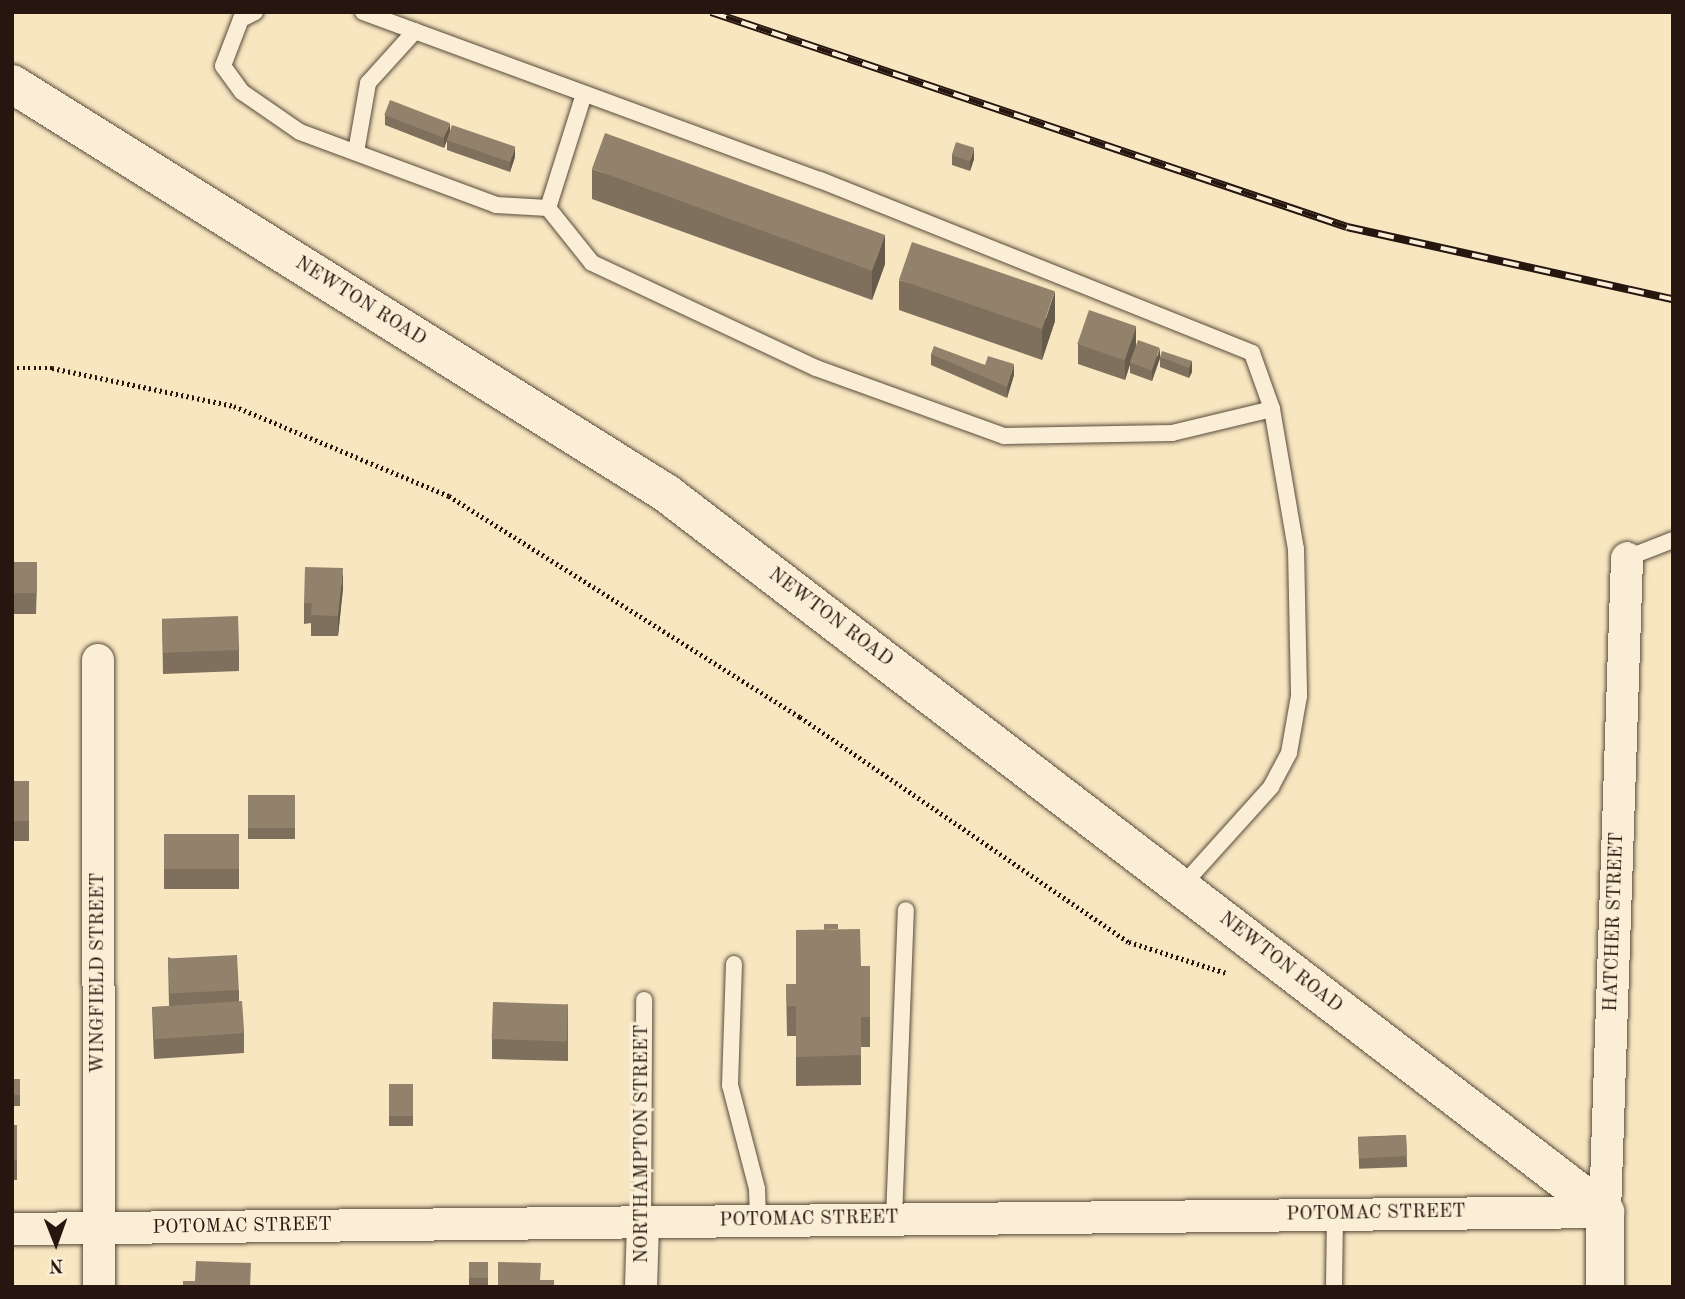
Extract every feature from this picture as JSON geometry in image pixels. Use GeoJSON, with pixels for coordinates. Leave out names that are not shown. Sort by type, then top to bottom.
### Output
{"type":"FeatureCollection","features":[{"type":"Feature","properties":{"kind":"street","name":"NEWTON ROAD"},"geometry":{"type":"LineString","coordinates":[[12,85],[666,493],[1605,1212]]}},
{"type":"Feature","properties":{"kind":"street","name":"HATCHER STREET"},"geometry":{"type":"LineString","coordinates":[[1605,1287],[1605,1212],[1627,558]]}},
{"type":"Feature","properties":{"kind":"street","name":"WINGFIELD STREET"},"geometry":{"type":"LineString","coordinates":[[99,660],[99,1287]]}},
{"type":"Feature","properties":{"kind":"street","name":"POTOMAC STREET"},"geometry":{"type":"LineString","coordinates":[[12,1229],[1605,1212]]}},
{"type":"Feature","properties":{"kind":"street","name":"NORTHAMPTON STREET"},"geometry":{"type":"LineString","coordinates":[[641,1287],[643,1222]]}},
{"type":"Feature","properties":{"kind":"lane"},"geometry":{"type":"LineString","coordinates":[[255,12],[242,19],[223,66],[242,92],[300,132],[496,205],[548,208],[592,263],[816,368],[1004,436],[1172,433],[1272,409]]}},
{"type":"Feature","properties":{"kind":"lane"},"geometry":{"type":"LineString","coordinates":[[363,12],[584,94],[1252,353],[1272,409],[1296,549],[1299,696],[1289,753],[1239,828],[1181,887]]}},
{"type":"Feature","properties":{"kind":"lane"},"geometry":{"type":"LineString","coordinates":[[355,152],[368,83],[415,31]]}},
{"type":"Feature","properties":{"kind":"lane"},"geometry":{"type":"LineString","coordinates":[[548,208],[584,94]]}},
{"type":"Feature","properties":{"kind":"lane"},"geometry":{"type":"LineString","coordinates":[[1627,558],[1673,540]]}},
{"type":"Feature","properties":{"kind":"lane"},"geometry":{"type":"LineString","coordinates":[[894,1219],[906,910]]}},
{"type":"Feature","properties":{"kind":"lane"},"geometry":{"type":"LineString","coordinates":[[734,964],[730,1085],[757,1189],[758,1220]]}},
{"type":"Feature","properties":{"kind":"lane","name":"NORTHAMPTON STREET"},"geometry":{"type":"LineString","coordinates":[[643,1222],[644,1000]]}},
{"type":"Feature","properties":{"kind":"lane"},"geometry":{"type":"LineString","coordinates":[[1334,1287],[1335,1214]]}},
{"type":"Feature","properties":{"kind":"path"},"geometry":{"type":"LineString","coordinates":[[12,368],[52,368],[234,406],[449,496],[800,717],[1129,942],[1233,975]]}},
{"type":"Feature","properties":{"kind":"building"},"geometry":{"type":"Polygon","coordinates":[[[390,100],[450,123],[444,138],[384,115],[390,100]]]}},
{"type":"Feature","properties":{"kind":"building"},"geometry":{"type":"Polygon","coordinates":[[[452,125],[515,147],[510,162],[447,140],[452,125]]]}},
{"type":"Feature","properties":{"kind":"building"},"geometry":{"type":"Polygon","coordinates":[[[605,133],[885,235],[872,271],[592,169],[605,133]]]}},
{"type":"Feature","properties":{"kind":"building"},"geometry":{"type":"Polygon","coordinates":[[[956,142],[974,148],[970,161],[952,155],[956,142]]]}},
{"type":"Feature","properties":{"kind":"building"},"geometry":{"type":"Polygon","coordinates":[[[912,242],[1055,291],[1042,329],[899,280],[912,242]]]}},
{"type":"Feature","properties":{"kind":"building"},"geometry":{"type":"Polygon","coordinates":[[[1089,310],[1136,326],[1125,360],[1077,344],[1089,310]]]}},
{"type":"Feature","properties":{"kind":"building"},"geometry":{"type":"Polygon","coordinates":[[[1138,340],[1160,348],[1151,370],[1130,363],[1138,340]]]}},
{"type":"Feature","properties":{"kind":"building"},"geometry":{"type":"Polygon","coordinates":[[[934,346],[985,365],[988,356],[1014,364],[1007,387],[931,354],[934,346]]]}},
{"type":"Feature","properties":{"kind":"building"},"geometry":{"type":"Polygon","coordinates":[[[1162,351],[1192,361],[1189,368],[1160,357],[1162,351]]]}},
{"type":"Feature","properties":{"kind":"building"},"geometry":{"type":"Polygon","coordinates":[[[12,562],[37,562],[37,593],[12,593],[12,562]]]}},
{"type":"Feature","properties":{"kind":"building"},"geometry":{"type":"Polygon","coordinates":[[[305,567],[343,568],[338,616],[311,615],[312,603],[304,603],[305,567]]]}},
{"type":"Feature","properties":{"kind":"building"},"geometry":{"type":"Polygon","coordinates":[[[238,616],[239,650],[163,653],[162,619],[238,616]]]}},
{"type":"Feature","properties":{"kind":"building"},"geometry":{"type":"Polygon","coordinates":[[[12,781],[29,781],[29,821],[12,821],[12,781]]]}},
{"type":"Feature","properties":{"kind":"building"},"geometry":{"type":"Polygon","coordinates":[[[248,795],[295,795],[295,828],[248,828],[248,795]]]}},
{"type":"Feature","properties":{"kind":"building"},"geometry":{"type":"Polygon","coordinates":[[[164,834],[239,834],[239,869],[164,869],[164,834]]]}},
{"type":"Feature","properties":{"kind":"building"},"geometry":{"type":"Polygon","coordinates":[[[824,924],[838,924],[838,929],[824,930],[824,924]]]}},
{"type":"Feature","properties":{"kind":"building"},"geometry":{"type":"Polygon","coordinates":[[[860,929],[861,966],[870,966],[870,1017],[861,1017],[861,1055],[796,1057],[796,1006],[787,1006],[786,984],[796,984],[796,930],[860,929]]]}},
{"type":"Feature","properties":{"kind":"building"},"geometry":{"type":"Polygon","coordinates":[[[237,955],[239,990],[170,994],[168,959],[237,955]]]}},
{"type":"Feature","properties":{"kind":"building"},"geometry":{"type":"Polygon","coordinates":[[[242,1001],[244,1033],[154,1039],[152,1007],[242,1001]]]}},
{"type":"Feature","properties":{"kind":"building"},"geometry":{"type":"Polygon","coordinates":[[[493,1002],[568,1005],[567,1042],[492,1039],[493,1002]]]}},
{"type":"Feature","properties":{"kind":"building"},"geometry":{"type":"Polygon","coordinates":[[[12,1079],[20,1079],[20,1095],[12,1095],[12,1079]]]}},
{"type":"Feature","properties":{"kind":"building"},"geometry":{"type":"Polygon","coordinates":[[[389,1084],[413,1084],[413,1116],[389,1116],[389,1084]]]}},
{"type":"Feature","properties":{"kind":"building"},"geometry":{"type":"Polygon","coordinates":[[[12,1125],[17,1125],[17,1160],[12,1160],[12,1125]]]}},
{"type":"Feature","properties":{"kind":"building"},"geometry":{"type":"Polygon","coordinates":[[[1406,1135],[1407,1156],[1359,1158],[1358,1138],[1406,1135]]]}},
{"type":"Feature","properties":{"kind":"building"},"geometry":{"type":"Polygon","coordinates":[[[196,1261],[251,1263],[250,1287],[183,1287],[183,1281],[195,1281],[196,1261]]]}},
{"type":"Feature","properties":{"kind":"building"},"geometry":{"type":"Polygon","coordinates":[[[469,1262],[488,1262],[488,1278],[469,1278],[469,1262]]]}},
{"type":"Feature","properties":{"kind":"building"},"geometry":{"type":"Polygon","coordinates":[[[498,1262],[541,1263],[540,1280],[554,1280],[554,1287],[498,1287],[498,1262]]]}},
{"type":"Feature","properties":{"kind":"railway"},"geometry":{"type":"LineString","coordinates":[[711,12],[1347,227],[1673,299]]}}]}
